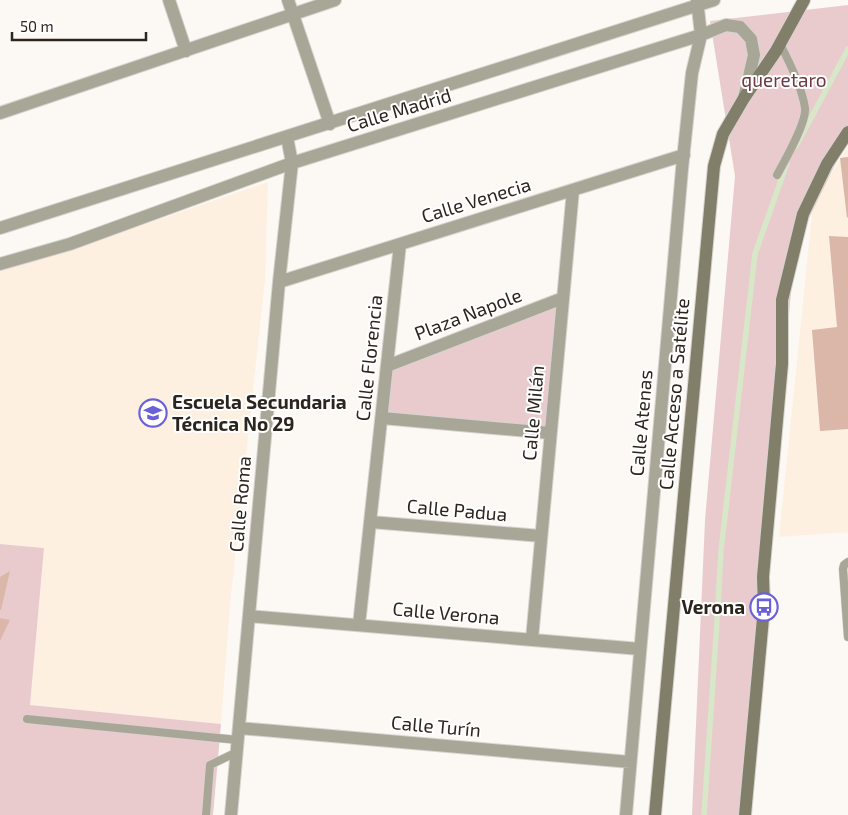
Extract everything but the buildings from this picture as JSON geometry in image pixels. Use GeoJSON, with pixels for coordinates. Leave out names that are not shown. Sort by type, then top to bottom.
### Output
{"type":"FeatureCollection","features":[{"type":"Feature","properties":{"kind":"main road","name":"Calle Acceso a Satélite"},"geometry":{"type":"LineString","coordinates":[[655,815],[714,166],[723,134],[744,98],[780,44],[804,0]]}},
{"type":"Feature","properties":{"kind":"main road"},"geometry":{"type":"LineString","coordinates":[[745,815],[764,607],[763,577],[782,364],[782,300],[803,214],[827,164],[848,132]]}},
{"type":"Feature","properties":{"kind":"street"},"geometry":{"type":"LineString","coordinates":[[169,0],[186,51]]}},
{"type":"Feature","properties":{"kind":"street"},"geometry":{"type":"LineString","coordinates":[[288,0],[330,124]]}},
{"type":"Feature","properties":{"kind":"street"},"geometry":{"type":"LineString","coordinates":[[0,113],[335,0]]}},
{"type":"Feature","properties":{"kind":"street","name":"Calle Madrid"},"geometry":{"type":"LineString","coordinates":[[0,228],[287,138],[697,2],[714,0]]}},
{"type":"Feature","properties":{"kind":"street","name":"Calle Atenas"},"geometry":{"type":"LineString","coordinates":[[626,815],[684,155],[692,73],[701,36],[697,2]]}},
{"type":"Feature","properties":{"kind":"street","name":"Calle Madrid"},"geometry":{"type":"LineString","coordinates":[[0,264],[70,244],[292,163],[701,36],[726,25],[740,27],[751,39],[754,55],[744,98]]}},
{"type":"Feature","properties":{"kind":"street","name":"Calle Roma"},"geometry":{"type":"LineString","coordinates":[[231,815],[279,282],[292,163],[287,138]]}},
{"type":"Feature","properties":{"kind":"street","name":"Calle Venecia"},"geometry":{"type":"LineString","coordinates":[[279,282],[684,155]]}},
{"type":"Feature","properties":{"kind":"street","name":"Calle Milán"},"geometry":{"type":"LineString","coordinates":[[532,639],[573,190]]}},
{"type":"Feature","properties":{"kind":"street","name":"Calle Florencia"},"geometry":{"type":"LineString","coordinates":[[359,625],[400,244]]}},
{"type":"Feature","properties":{"kind":"street","name":"Plaza Napole"},"geometry":{"type":"LineString","coordinates":[[387,366],[563,298]]}},
{"type":"Feature","properties":{"kind":"street"},"geometry":{"type":"LineString","coordinates":[[382,418],[550,433]]}},
{"type":"Feature","properties":{"kind":"street","name":"Calle Padua"},"geometry":{"type":"LineString","coordinates":[[371,522],[541,536]]}},
{"type":"Feature","properties":{"kind":"street","name":"Calle Verona"},"geometry":{"type":"LineString","coordinates":[[249,616],[640,648]]}},
{"type":"Feature","properties":{"kind":"street","name":"Calle Turín"},"geometry":{"type":"LineString","coordinates":[[238,740],[630,762]]}},
{"type":"Feature","properties":{"kind":"lane"},"geometry":{"type":"LineString","coordinates":[[777,176],[795,140],[806,110],[794,69],[780,44]]}},
{"type":"Feature","properties":{"kind":"lane"},"geometry":{"type":"LineString","coordinates":[[846,564],[843,569],[848,637]]}},
{"type":"Feature","properties":{"kind":"lane","name":"Calle Turín"},"geometry":{"type":"LineString","coordinates":[[27,719],[238,740]]}},
{"type":"Feature","properties":{"kind":"lane"},"geometry":{"type":"LineString","coordinates":[[206,815],[210,765],[238,740]]}},
{"type":"Feature","properties":{"kind":"shaded area"},"geometry":{"type":"Polygon","coordinates":[[[848,146],[848,532],[779,537],[813,204],[848,146]]]}},
{"type":"Feature","properties":{"kind":"shaded area","name":"Escuela Secundaria Técnica No 29"},"geometry":{"type":"Polygon","coordinates":[[[268,182],[265,279],[230,605],[221,724],[30,705],[44,548],[0,544],[0,271],[70,250],[268,182]]]}},
{"type":"Feature","properties":{"kind":"green space","name":"queretaro"},"geometry":{"type":"Polygon","coordinates":[[[848,5],[848,138],[795,247],[745,815],[692,815],[705,520],[735,176],[710,21],[848,5]]]}},
{"type":"Feature","properties":{"kind":"green space"},"geometry":{"type":"Polygon","coordinates":[[[563,298],[550,433],[382,418],[387,366],[563,298]]]}},
{"type":"Feature","properties":{"kind":"green space"},"geometry":{"type":"Polygon","coordinates":[[[0,544],[44,548],[30,705],[221,724],[213,815],[0,815],[0,544]]]}},
{"type":"Feature","properties":{"kind":"waterway"},"geometry":{"type":"LineString","coordinates":[[796,146],[848,49]]}},
{"type":"Feature","properties":{"kind":"waterway"},"geometry":{"type":"LineString","coordinates":[[704,815],[721,551],[755,254],[787,163]]}},
{"type":"Feature","properties":{"kind":"place","name":"Escuela Secundaria Técnica No 29"},"geometry":{"type":"Point","coordinates":[153,413]}},
{"type":"Feature","properties":{"kind":"place","name":"Verona"},"geometry":{"type":"Point","coordinates":[764,607]}}]}
